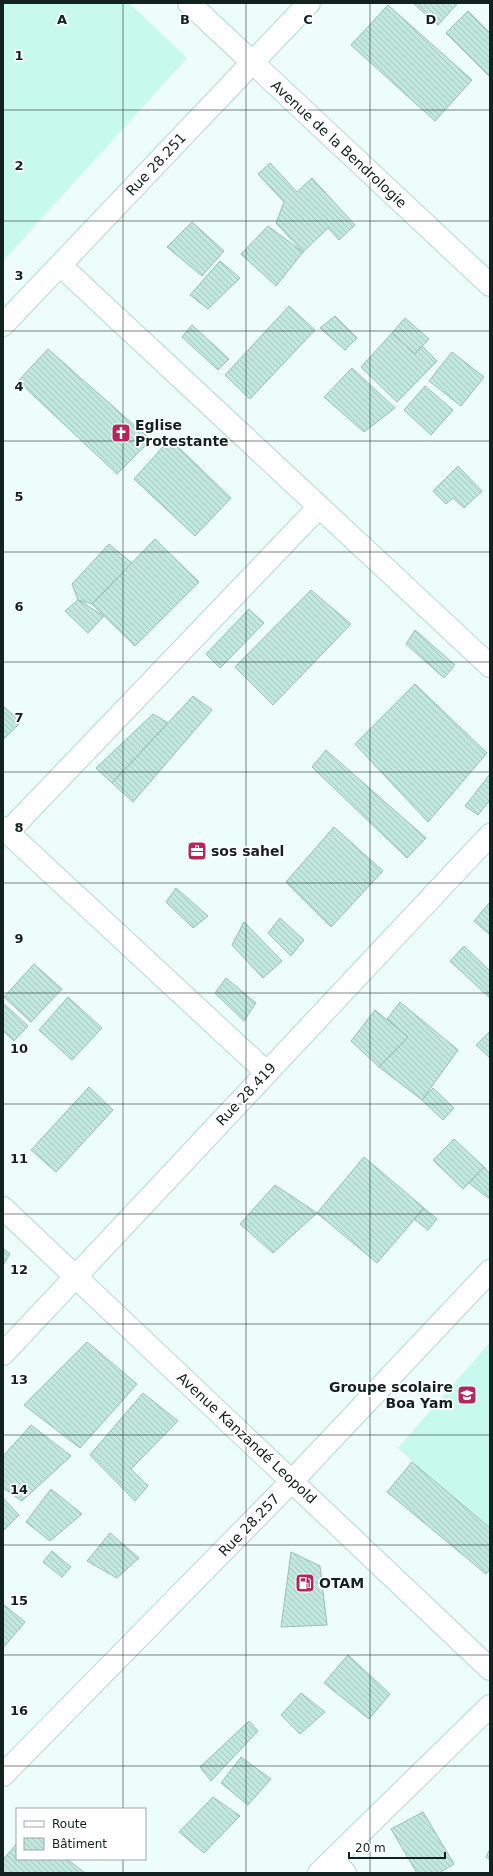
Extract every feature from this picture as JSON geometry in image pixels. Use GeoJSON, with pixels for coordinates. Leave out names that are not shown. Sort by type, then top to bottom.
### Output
{"type":"FeatureCollection","features":[{"type":"Feature","properties":{"kind":"street","name":"Avenue de la Bendrologie"},"geometry":{"type":"LineString","coordinates":[[189,3],[490,285]]}},
{"type":"Feature","properties":{"kind":"street","name":"Rue 28.251"},"geometry":{"type":"LineString","coordinates":[[3,325],[309,3]]}},
{"type":"Feature","properties":{"kind":"street"},"geometry":{"type":"LineString","coordinates":[[60,265],[490,666]]}},
{"type":"Feature","properties":{"kind":"street"},"geometry":{"type":"LineString","coordinates":[[266,1072],[5,830],[319,507]]}},
{"type":"Feature","properties":{"kind":"street","name":"Rue 28.419"},"geometry":{"type":"LineString","coordinates":[[3,1354],[74,1276],[490,834]]}},
{"type":"Feature","properties":{"kind":"street","name":"Avenue Kanzandé Leopold"},"geometry":{"type":"LineString","coordinates":[[3,1208],[490,1669]]}},
{"type":"Feature","properties":{"kind":"street","name":"Rue 28.257"},"geometry":{"type":"LineString","coordinates":[[3,1775],[292,1481],[490,1271]]}},
{"type":"Feature","properties":{"kind":"street"},"geometry":{"type":"LineString","coordinates":[[332,1869],[490,1706]]}},
{"type":"Feature","properties":{"kind":"shaded area"},"geometry":{"type":"Polygon","coordinates":[[[3,3],[129,3],[187,58],[3,261],[3,3]]]}},
{"type":"Feature","properties":{"kind":"shaded area","name":"Groupe scolaire Boa Yam"},"geometry":{"type":"Polygon","coordinates":[[[490,1342],[490,1533],[398,1448],[490,1342]]]}},
{"type":"Feature","properties":{"kind":"building"},"geometry":{"type":"Polygon","coordinates":[[[413,3],[458,3],[438,25],[413,3]]]}},
{"type":"Feature","properties":{"kind":"building"},"geometry":{"type":"Polygon","coordinates":[[[388,5],[472,80],[435,121],[351,45],[388,5]]]}},
{"type":"Feature","properties":{"kind":"building"},"geometry":{"type":"Polygon","coordinates":[[[468,11],[490,33],[490,77],[446,33],[468,11]]]}},
{"type":"Feature","properties":{"kind":"building"},"geometry":{"type":"Polygon","coordinates":[[[270,163],[297,192],[312,178],[355,225],[339,240],[328,228],[303,252],[276,223],[284,202],[258,174],[270,163]]]}},
{"type":"Feature","properties":{"kind":"building"},"geometry":{"type":"Polygon","coordinates":[[[192,222],[224,251],[202,276],[167,247],[192,222]]]}},
{"type":"Feature","properties":{"kind":"building"},"geometry":{"type":"Polygon","coordinates":[[[268,226],[303,252],[276,286],[241,254],[268,226]]]}},
{"type":"Feature","properties":{"kind":"building"},"geometry":{"type":"Polygon","coordinates":[[[220,261],[240,278],[208,309],[190,295],[220,261]]]}},
{"type":"Feature","properties":{"kind":"building"},"geometry":{"type":"Polygon","coordinates":[[[289,306],[315,330],[250,399],[225,375],[289,306]]]}},
{"type":"Feature","properties":{"kind":"building"},"geometry":{"type":"Polygon","coordinates":[[[335,316],[357,338],[345,350],[320,328],[335,316]]]}},
{"type":"Feature","properties":{"kind":"building"},"geometry":{"type":"Polygon","coordinates":[[[405,318],[429,339],[415,354],[392,333],[405,318]]]}},
{"type":"Feature","properties":{"kind":"building"},"geometry":{"type":"Polygon","coordinates":[[[192,325],[229,359],[218,370],[182,337],[192,325]]]}},
{"type":"Feature","properties":{"kind":"building"},"geometry":{"type":"Polygon","coordinates":[[[392,333],[415,354],[422,346],[437,361],[397,402],[361,367],[392,333]]]}},
{"type":"Feature","properties":{"kind":"building"},"geometry":{"type":"Polygon","coordinates":[[[48,349],[151,440],[117,474],[18,381],[48,349]]]}},
{"type":"Feature","properties":{"kind":"building"},"geometry":{"type":"Polygon","coordinates":[[[452,352],[484,377],[461,406],[429,381],[452,352]]]}},
{"type":"Feature","properties":{"kind":"building"},"geometry":{"type":"Polygon","coordinates":[[[352,368],[395,408],[364,432],[324,397],[352,368]]]}},
{"type":"Feature","properties":{"kind":"building"},"geometry":{"type":"Polygon","coordinates":[[[425,386],[453,410],[431,435],[404,410],[425,386]]]}},
{"type":"Feature","properties":{"kind":"building"},"geometry":{"type":"Polygon","coordinates":[[[170,439],[231,498],[195,536],[134,479],[170,439]]]}},
{"type":"Feature","properties":{"kind":"building"},"geometry":{"type":"Polygon","coordinates":[[[458,466],[482,491],[464,508],[453,498],[446,504],[433,491],[458,466]]]}},
{"type":"Feature","properties":{"kind":"building"},"geometry":{"type":"Polygon","coordinates":[[[155,539],[199,582],[135,646],[92,604],[155,539]]]}},
{"type":"Feature","properties":{"kind":"building"},"geometry":{"type":"Polygon","coordinates":[[[109,544],[132,563],[92,604],[78,600],[72,584],[109,544]]]}},
{"type":"Feature","properties":{"kind":"building"},"geometry":{"type":"Polygon","coordinates":[[[311,590],[351,624],[273,705],[235,667],[311,590]]]}},
{"type":"Feature","properties":{"kind":"building"},"geometry":{"type":"Polygon","coordinates":[[[78,600],[104,616],[88,633],[65,611],[78,600]]]}},
{"type":"Feature","properties":{"kind":"building"},"geometry":{"type":"Polygon","coordinates":[[[249,609],[264,623],[220,668],[206,654],[249,609]]]}},
{"type":"Feature","properties":{"kind":"building"},"geometry":{"type":"Polygon","coordinates":[[[415,630],[455,665],[444,678],[406,644],[415,630]]]}},
{"type":"Feature","properties":{"kind":"building"},"geometry":{"type":"Polygon","coordinates":[[[415,684],[487,753],[428,822],[355,744],[415,684]]]}},
{"type":"Feature","properties":{"kind":"building"},"geometry":{"type":"Polygon","coordinates":[[[193,696],[212,710],[133,802],[112,783],[193,696]]]}},
{"type":"Feature","properties":{"kind":"building"},"geometry":{"type":"Polygon","coordinates":[[[3,706],[21,722],[3,740],[3,706]]]}},
{"type":"Feature","properties":{"kind":"building"},"geometry":{"type":"Polygon","coordinates":[[[153,714],[168,723],[112,783],[96,768],[153,714]]]}},
{"type":"Feature","properties":{"kind":"building"},"geometry":{"type":"Polygon","coordinates":[[[326,750],[426,838],[407,858],[312,767],[326,750]]]}},
{"type":"Feature","properties":{"kind":"building"},"geometry":{"type":"Polygon","coordinates":[[[490,774],[490,800],[478,815],[465,806],[490,774]]]}},
{"type":"Feature","properties":{"kind":"building"},"geometry":{"type":"Polygon","coordinates":[[[334,827],[383,871],[331,927],[286,882],[334,827]]]}},
{"type":"Feature","properties":{"kind":"building"},"geometry":{"type":"Polygon","coordinates":[[[176,888],[208,916],[193,928],[166,902],[176,888]]]}},
{"type":"Feature","properties":{"kind":"building"},"geometry":{"type":"Polygon","coordinates":[[[490,902],[490,935],[474,921],[490,902]]]}},
{"type":"Feature","properties":{"kind":"building"},"geometry":{"type":"Polygon","coordinates":[[[280,918],[304,940],[291,956],[268,933],[280,918]]]}},
{"type":"Feature","properties":{"kind":"building"},"geometry":{"type":"Polygon","coordinates":[[[244,922],[282,961],[263,978],[232,945],[244,922]]]}},
{"type":"Feature","properties":{"kind":"building"},"geometry":{"type":"Polygon","coordinates":[[[464,946],[490,971],[490,998],[450,961],[464,946]]]}},
{"type":"Feature","properties":{"kind":"building"},"geometry":{"type":"Polygon","coordinates":[[[34,964],[62,989],[31,1022],[4,997],[34,964]]]}},
{"type":"Feature","properties":{"kind":"building"},"geometry":{"type":"Polygon","coordinates":[[[226,978],[256,1003],[244,1021],[215,993],[226,978]]]}},
{"type":"Feature","properties":{"kind":"building"},"geometry":{"type":"Polygon","coordinates":[[[68,997],[102,1028],[72,1060],[39,1030],[68,997]]]}},
{"type":"Feature","properties":{"kind":"building"},"geometry":{"type":"Polygon","coordinates":[[[400,1002],[458,1050],[422,1100],[379,1067],[408,1037],[387,1019],[400,1002]]]}},
{"type":"Feature","properties":{"kind":"building"},"geometry":{"type":"Polygon","coordinates":[[[3,1003],[28,1026],[14,1041],[3,1031],[3,1003]]]}},
{"type":"Feature","properties":{"kind":"building"},"geometry":{"type":"Polygon","coordinates":[[[375,1010],[408,1037],[379,1067],[351,1041],[375,1010]]]}},
{"type":"Feature","properties":{"kind":"building"},"geometry":{"type":"Polygon","coordinates":[[[490,1031],[490,1058],[476,1045],[490,1031]]]}},
{"type":"Feature","properties":{"kind":"building"},"geometry":{"type":"Polygon","coordinates":[[[89,1087],[113,1110],[56,1172],[31,1150],[89,1087]]]}},
{"type":"Feature","properties":{"kind":"building"},"geometry":{"type":"Polygon","coordinates":[[[433,1088],[454,1108],[443,1120],[422,1100],[433,1088]]]}},
{"type":"Feature","properties":{"kind":"building"},"geometry":{"type":"Polygon","coordinates":[[[454,1139],[484,1167],[463,1189],[433,1160],[454,1139]]]}},
{"type":"Feature","properties":{"kind":"building"},"geometry":{"type":"Polygon","coordinates":[[[364,1157],[424,1208],[377,1263],[317,1213],[364,1157]]]}},
{"type":"Feature","properties":{"kind":"building"},"geometry":{"type":"Polygon","coordinates":[[[484,1167],[490,1174],[490,1197],[488,1198],[469,1183],[484,1167]]]}},
{"type":"Feature","properties":{"kind":"building"},"geometry":{"type":"Polygon","coordinates":[[[275,1185],[317,1213],[273,1253],[240,1224],[275,1185]]]}},
{"type":"Feature","properties":{"kind":"building"},"geometry":{"type":"Polygon","coordinates":[[[424,1208],[437,1219],[428,1230],[414,1219],[424,1208]]]}},
{"type":"Feature","properties":{"kind":"building"},"geometry":{"type":"Polygon","coordinates":[[[3,1248],[10,1254],[3,1265],[3,1248]]]}},
{"type":"Feature","properties":{"kind":"building"},"geometry":{"type":"Polygon","coordinates":[[[87,1342],[137,1384],[80,1448],[24,1405],[87,1342]]]}},
{"type":"Feature","properties":{"kind":"building"},"geometry":{"type":"Polygon","coordinates":[[[143,1393],[178,1421],[131,1469],[148,1486],[135,1501],[90,1455],[143,1393]]]}},
{"type":"Feature","properties":{"kind":"building"},"geometry":{"type":"Polygon","coordinates":[[[31,1425],[71,1456],[22,1501],[3,1488],[3,1456],[31,1425]]]}},
{"type":"Feature","properties":{"kind":"building"},"geometry":{"type":"Polygon","coordinates":[[[412,1462],[490,1528],[490,1569],[486,1574],[387,1492],[412,1462]]]}},
{"type":"Feature","properties":{"kind":"building"},"geometry":{"type":"Polygon","coordinates":[[[51,1489],[82,1514],[50,1541],[26,1522],[51,1489]]]}},
{"type":"Feature","properties":{"kind":"building"},"geometry":{"type":"Polygon","coordinates":[[[3,1498],[19,1515],[3,1531],[3,1498]]]}},
{"type":"Feature","properties":{"kind":"building"},"geometry":{"type":"Polygon","coordinates":[[[110,1533],[139,1558],[117,1578],[87,1561],[110,1533]]]}},
{"type":"Feature","properties":{"kind":"building"},"geometry":{"type":"Polygon","coordinates":[[[52,1551],[71,1567],[62,1577],[43,1562],[52,1551]]]}},
{"type":"Feature","properties":{"kind":"building"},"geometry":{"type":"Polygon","coordinates":[[[291,1552],[320,1566],[327,1625],[281,1627],[291,1552]]]}},
{"type":"Feature","properties":{"kind":"building"},"geometry":{"type":"Polygon","coordinates":[[[3,1604],[25,1622],[3,1648],[3,1604]]]}},
{"type":"Feature","properties":{"kind":"building"},"geometry":{"type":"Polygon","coordinates":[[[348,1655],[390,1694],[369,1719],[324,1683],[348,1655]]]}},
{"type":"Feature","properties":{"kind":"building"},"geometry":{"type":"Polygon","coordinates":[[[301,1693],[325,1712],[300,1734],[281,1715],[301,1693]]]}},
{"type":"Feature","properties":{"kind":"building"},"geometry":{"type":"Polygon","coordinates":[[[249,1721],[258,1731],[211,1781],[200,1767],[249,1721]]]}},
{"type":"Feature","properties":{"kind":"building"},"geometry":{"type":"Polygon","coordinates":[[[241,1757],[271,1779],[248,1805],[221,1783],[241,1757]]]}},
{"type":"Feature","properties":{"kind":"building"},"geometry":{"type":"Polygon","coordinates":[[[213,1797],[240,1816],[204,1853],[179,1832],[213,1797]]]}},
{"type":"Feature","properties":{"kind":"building"},"geometry":{"type":"Polygon","coordinates":[[[423,1812],[454,1864],[439,1873],[417,1873],[391,1829],[423,1812]]]}},
{"type":"Feature","properties":{"kind":"building"},"geometry":{"type":"Polygon","coordinates":[[[16,1844],[16,1860],[68,1860],[85,1873],[3,1873],[3,1860],[16,1844]]]}},
{"type":"Feature","properties":{"kind":"building"},"geometry":{"type":"Polygon","coordinates":[[[490,1849],[490,1860],[486,1857],[490,1849]]]}},
{"type":"Feature","properties":{"kind":"place","name":"Eglise Protestante"},"geometry":{"type":"Point","coordinates":[121,433]}},
{"type":"Feature","properties":{"kind":"place","name":"sos sahel"},"geometry":{"type":"Point","coordinates":[197,851]}},
{"type":"Feature","properties":{"kind":"place","name":"Groupe scolaire Boa Yam"},"geometry":{"type":"Point","coordinates":[467,1395]}},
{"type":"Feature","properties":{"kind":"place","name":"OTAM"},"geometry":{"type":"Point","coordinates":[305,1583]}}]}
